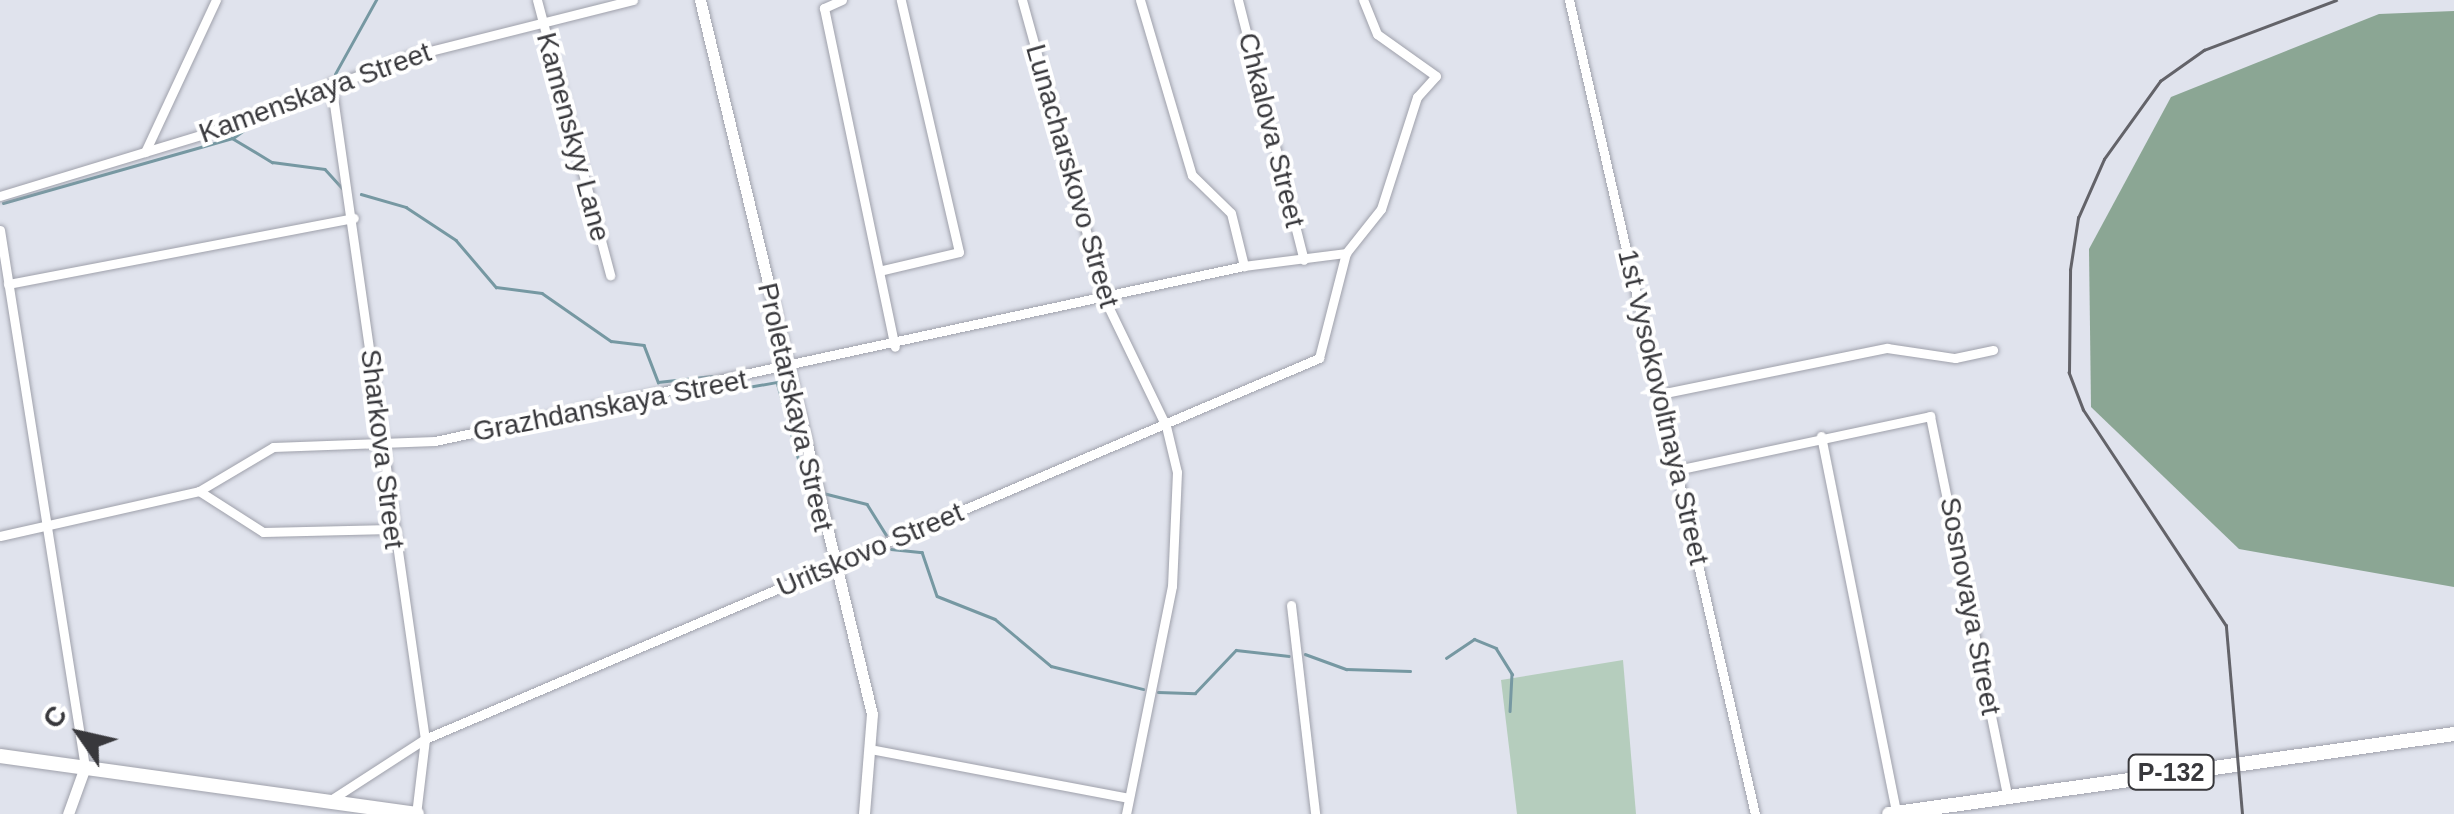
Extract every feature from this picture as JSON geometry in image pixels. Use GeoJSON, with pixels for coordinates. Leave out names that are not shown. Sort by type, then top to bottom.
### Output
{"type":"FeatureCollection","features":[{"type":"Feature","properties":{"kind":"main road","name":"Proletarskaya Street"},"geometry":{"type":"LineString","coordinates":[[700,0],[875,750],[864,814]]}},
{"type":"Feature","properties":{"kind":"main road","name":"Р-132"},"geometry":{"type":"LineString","coordinates":[[1893,814],[2454,734]]}},
{"type":"Feature","properties":{"kind":"main road"},"geometry":{"type":"LineString","coordinates":[[0,756],[416,814]]}},
{"type":"Feature","properties":{"kind":"main road"},"geometry":{"type":"LineString","coordinates":[[68,814],[85,767]]}},
{"type":"Feature","properties":{"kind":"street"},"geometry":{"type":"LineString","coordinates":[[145,152],[216,0]]}},
{"type":"Feature","properties":{"kind":"street","name":"Kamenskyy Lane"},"geometry":{"type":"LineString","coordinates":[[537,0],[610,275]]}},
{"type":"Feature","properties":{"kind":"street","name":"Kamenskaya Street"},"geometry":{"type":"LineString","coordinates":[[0,196],[145,152],[331,83],[633,0]]}},
{"type":"Feature","properties":{"kind":"street"},"geometry":{"type":"LineString","coordinates":[[842,0],[824,8],[883,270],[896,348]]}},
{"type":"Feature","properties":{"kind":"street"},"geometry":{"type":"LineString","coordinates":[[883,270],[959,252],[900,0]]}},
{"type":"Feature","properties":{"kind":"street","name":"Lunacharskovo Street"},"geometry":{"type":"LineString","coordinates":[[1022,0],[1106,302],[1166,426],[1178,533],[1126,814]]}},
{"type":"Feature","properties":{"kind":"street"},"geometry":{"type":"LineString","coordinates":[[1140,0],[1192,175],[1231,212],[1244,266]]}},
{"type":"Feature","properties":{"kind":"street","name":"Chkalova Street"},"geometry":{"type":"LineString","coordinates":[[1238,0],[1304,260]]}},
{"type":"Feature","properties":{"kind":"street"},"geometry":{"type":"LineString","coordinates":[[1346,253],[1382,210],[1418,98],[1436,76],[1377,34],[1363,0]]}},
{"type":"Feature","properties":{"kind":"street","name":"1st Vysokovoltnaya Street"},"geometry":{"type":"LineString","coordinates":[[1569,0],[1755,814]]}},
{"type":"Feature","properties":{"kind":"street","name":"Sharkova Street"},"geometry":{"type":"LineString","coordinates":[[331,83],[354,218],[391,529],[425,739],[416,814]]}},
{"type":"Feature","properties":{"kind":"street"},"geometry":{"type":"LineString","coordinates":[[8,284],[354,218]]}},
{"type":"Feature","properties":{"kind":"street"},"geometry":{"type":"LineString","coordinates":[[0,235],[85,767]]}},
{"type":"Feature","properties":{"kind":"street","name":"Grazhdanskaya Street"},"geometry":{"type":"LineString","coordinates":[[0,536],[199,491],[273,447],[382,448],[896,348],[1106,302],[1244,266],[1346,253]]}},
{"type":"Feature","properties":{"kind":"street","name":"Uritskovo Street"},"geometry":{"type":"LineString","coordinates":[[329,801],[425,739],[1319,358],[1346,253]]}},
{"type":"Feature","properties":{"kind":"street"},"geometry":{"type":"LineString","coordinates":[[1660,394],[1887,348],[1955,358],[1994,350]]}},
{"type":"Feature","properties":{"kind":"street","name":"Sosnovaya Street"},"geometry":{"type":"LineString","coordinates":[[1821,436],[1930,416],[2007,796]]}},
{"type":"Feature","properties":{"kind":"street"},"geometry":{"type":"LineString","coordinates":[[1678,470],[1821,436],[1893,814]]}},
{"type":"Feature","properties":{"kind":"street"},"geometry":{"type":"LineString","coordinates":[[199,491],[264,532],[391,529]]}},
{"type":"Feature","properties":{"kind":"street"},"geometry":{"type":"LineString","coordinates":[[1291,605],[1316,814]]}},
{"type":"Feature","properties":{"kind":"street"},"geometry":{"type":"LineString","coordinates":[[875,750],[1129,798]]}},
{"type":"Feature","properties":{"kind":"green space"},"geometry":{"type":"Polygon","coordinates":[[[2454,11],[2454,587],[2239,549],[2091,407],[2089,249],[2171,97],[2379,14],[2454,11]]]}},
{"type":"Feature","properties":{"kind":"green space"},"geometry":{"type":"Polygon","coordinates":[[[1623,660],[1636,814],[1517,814],[1501,680],[1623,660]]]}},
{"type":"Feature","properties":{"kind":"waterway"},"geometry":{"type":"LineString","coordinates":[[335,74],[376,0]]}},
{"type":"Feature","properties":{"kind":"waterway"},"geometry":{"type":"LineString","coordinates":[[288,108],[325,92]]}},
{"type":"Feature","properties":{"kind":"waterway"},"geometry":{"type":"LineString","coordinates":[[233,138],[255,122]]}},
{"type":"Feature","properties":{"kind":"waterway"},"geometry":{"type":"LineString","coordinates":[[3,203],[232,138],[272,162],[325,169],[343,189]]}},
{"type":"Feature","properties":{"kind":"waterway"},"geometry":{"type":"LineString","coordinates":[[361,194],[406,207],[456,240],[496,287],[542,293],[611,341],[644,345],[658,382],[712,376]]}},
{"type":"Feature","properties":{"kind":"waterway"},"geometry":{"type":"LineString","coordinates":[[725,391],[777,382],[805,482]]}},
{"type":"Feature","properties":{"kind":"waterway"},"geometry":{"type":"LineString","coordinates":[[823,493],[867,504],[886,535]]}},
{"type":"Feature","properties":{"kind":"waterway"},"geometry":{"type":"LineString","coordinates":[[891,549],[922,552],[937,596],[995,619],[1051,666],[1143,689]]}},
{"type":"Feature","properties":{"kind":"waterway"},"geometry":{"type":"LineString","coordinates":[[1446,658],[1474,639],[1496,648],[1512,674],[1510,711]]}},
{"type":"Feature","properties":{"kind":"waterway"},"geometry":{"type":"LineString","coordinates":[[1158,692],[1195,693],[1236,650],[1289,656]]}},
{"type":"Feature","properties":{"kind":"waterway"},"geometry":{"type":"LineString","coordinates":[[1305,654],[1346,669],[1410,671]]}},
{"type":"Feature","properties":{"kind":"railway"},"geometry":{"type":"LineString","coordinates":[[2242,814],[2226,626],[2083,410],[2069,373],[2070,270],[2078,218],[2104,159],[2160,81],[2204,50],[2336,0]]}}]}
